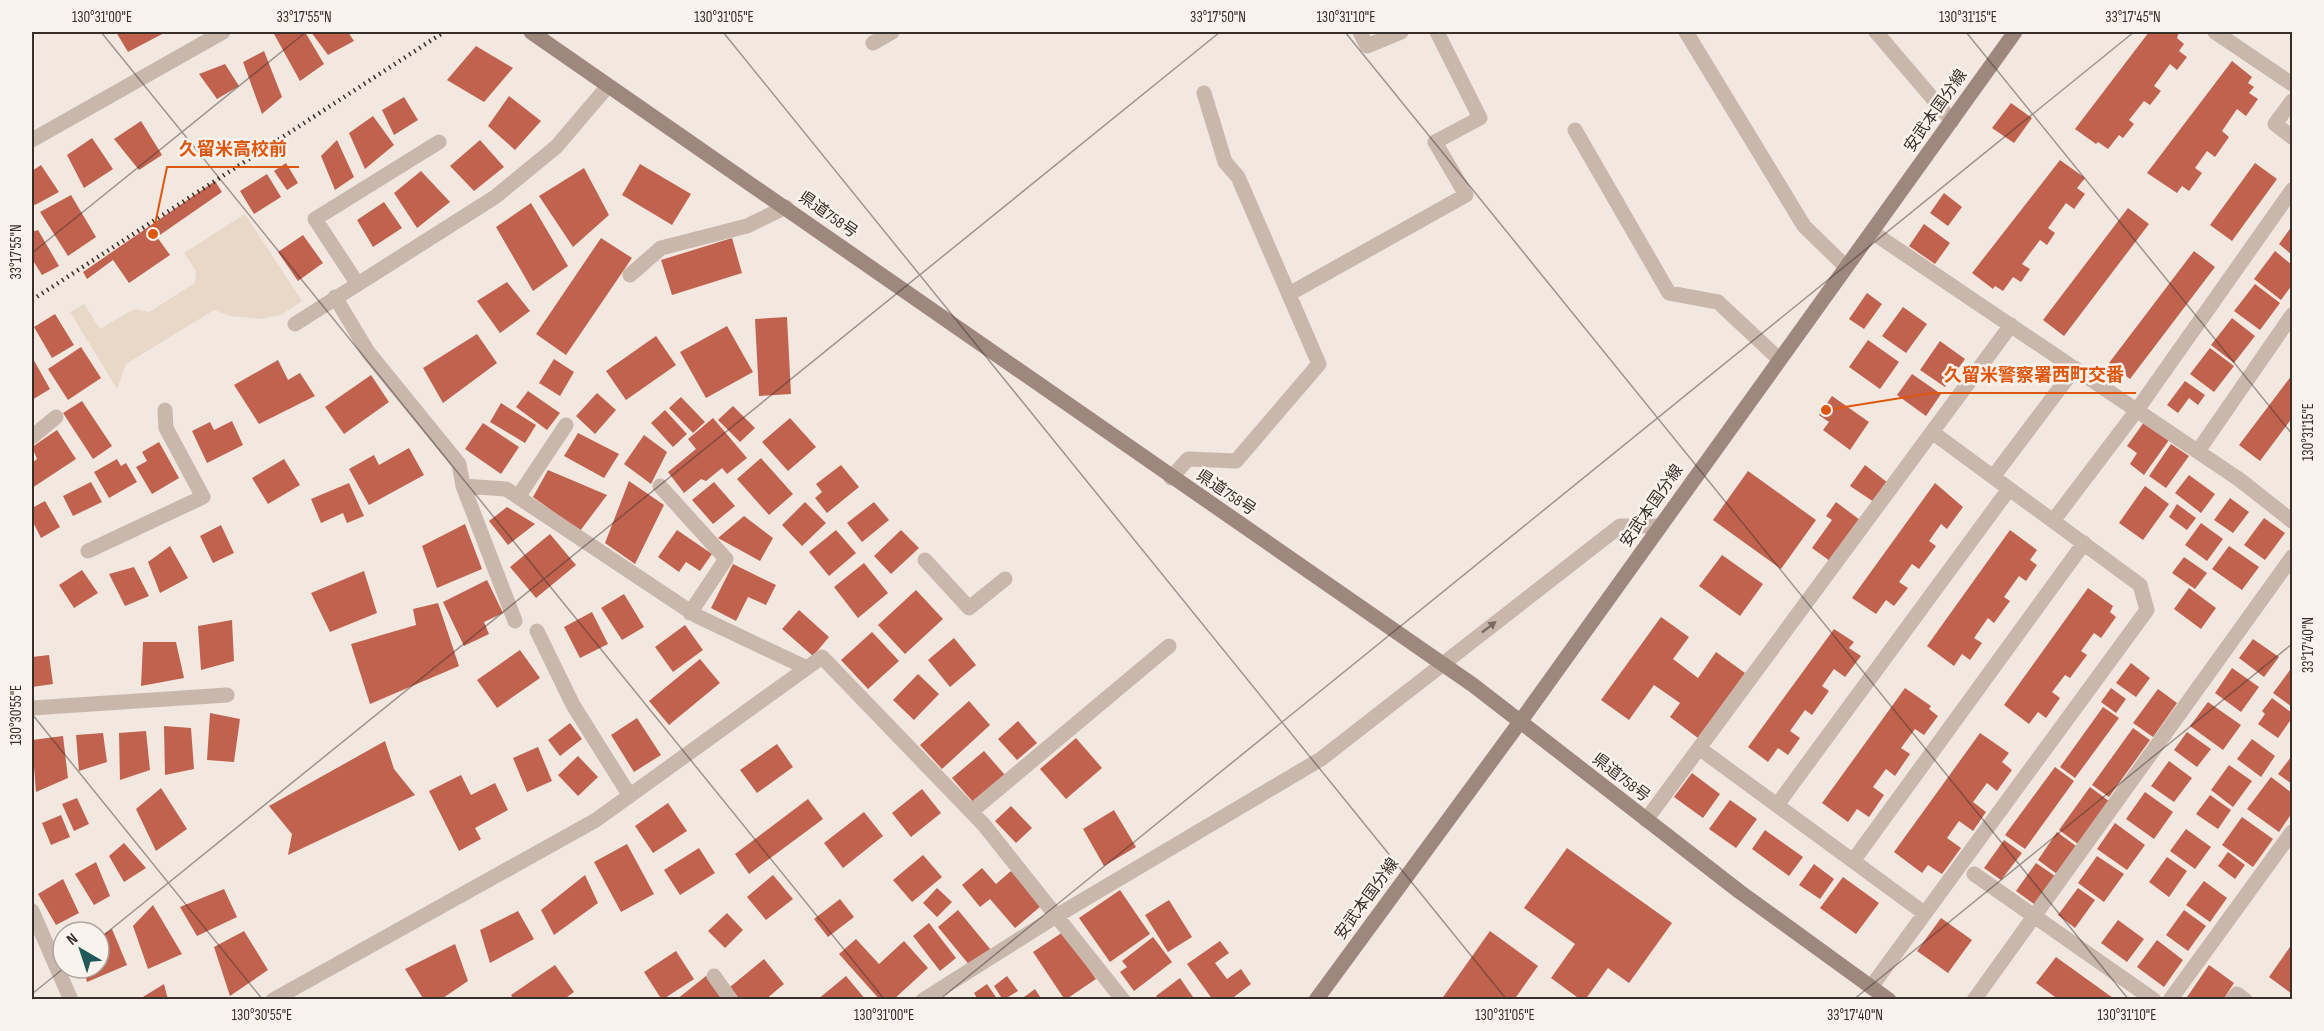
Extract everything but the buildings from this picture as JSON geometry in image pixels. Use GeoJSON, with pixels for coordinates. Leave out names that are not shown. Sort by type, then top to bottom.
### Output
{"type":"FeatureCollection","features":[{"type":"Feature","properties":{"kind":"main road","name":"県道758号"},"geometry":{"type":"LineString","coordinates":[[531,32],[1442,663],[1740,892],[1889,999]]}},
{"type":"Feature","properties":{"kind":"main road","name":"安武本国分線"},"geometry":{"type":"LineString","coordinates":[[1316,999],[1520,722],[2015,32]]}},
{"type":"Feature","properties":{"kind":"street"},"geometry":{"type":"LineString","coordinates":[[32,140],[223,32]]}},
{"type":"Feature","properties":{"kind":"street"},"geometry":{"type":"LineString","coordinates":[[873,43],[892,32]]}},
{"type":"Feature","properties":{"kind":"street"},"geometry":{"type":"LineString","coordinates":[[1360,32],[1367,45],[1401,32]]}},
{"type":"Feature","properties":{"kind":"street"},"geometry":{"type":"LineString","coordinates":[[1289,294],[1466,195],[1435,142],[1480,118],[1437,32]]}},
{"type":"Feature","properties":{"kind":"street"},"geometry":{"type":"LineString","coordinates":[[1686,32],[1804,226],[1846,267]]}},
{"type":"Feature","properties":{"kind":"street"},"geometry":{"type":"LineString","coordinates":[[1876,32],[1952,121]]}},
{"type":"Feature","properties":{"kind":"street"},"geometry":{"type":"LineString","coordinates":[[2215,32],[2292,84]]}},
{"type":"Feature","properties":{"kind":"street"},"geometry":{"type":"LineString","coordinates":[[295,324],[495,197],[556,147],[608,86]]}},
{"type":"Feature","properties":{"kind":"street"},"geometry":{"type":"LineString","coordinates":[[1171,477],[1188,459],[1236,461],[1318,364],[1238,177],[1225,162],[1204,93]]}},
{"type":"Feature","properties":{"kind":"street"},"geometry":{"type":"LineString","coordinates":[[2292,101],[2275,124],[2292,137]]}},
{"type":"Feature","properties":{"kind":"street"},"geometry":{"type":"LineString","coordinates":[[1575,130],[1670,293],[1718,302],[1779,359]]}},
{"type":"Feature","properties":{"kind":"street"},"geometry":{"type":"LineString","coordinates":[[357,283],[315,219],[439,142]]}},
{"type":"Feature","properties":{"kind":"street"},"geometry":{"type":"LineString","coordinates":[[2053,521],[2137,410],[2292,190]]}},
{"type":"Feature","properties":{"kind":"street"},"geometry":{"type":"LineString","coordinates":[[630,275],[661,248],[747,226],[786,207]]}},
{"type":"Feature","properties":{"kind":"street"},"geometry":{"type":"LineString","coordinates":[[1872,232],[2198,451],[2240,480],[2292,521]]}},
{"type":"Feature","properties":{"kind":"street"},"geometry":{"type":"LineString","coordinates":[[335,297],[368,352],[459,464],[463,486],[515,621]]}},
{"type":"Feature","properties":{"kind":"street"},"geometry":{"type":"LineString","coordinates":[[2198,451],[2292,315]]}},
{"type":"Feature","properties":{"kind":"street"},"geometry":{"type":"LineString","coordinates":[[1646,820],[2011,325]]}},
{"type":"Feature","properties":{"kind":"street"},"geometry":{"type":"LineString","coordinates":[[1993,477],[2074,368]]}},
{"type":"Feature","properties":{"kind":"street"},"geometry":{"type":"LineString","coordinates":[[88,551],[203,497],[166,428],[165,410]]}},
{"type":"Feature","properties":{"kind":"street"},"geometry":{"type":"LineString","coordinates":[[32,437],[56,417]]}},
{"type":"Feature","properties":{"kind":"street"},"geometry":{"type":"LineString","coordinates":[[518,496],[566,425]]}},
{"type":"Feature","properties":{"kind":"street"},"geometry":{"type":"LineString","coordinates":[[1871,987],[2147,610],[2140,585],[1932,432]]}},
{"type":"Feature","properties":{"kind":"street"},"geometry":{"type":"LineString","coordinates":[[463,486],[506,489],[690,613],[807,668]]}},
{"type":"Feature","properties":{"kind":"street"},"geometry":{"type":"LineString","coordinates":[[660,486],[726,559],[690,613]]}},
{"type":"Feature","properties":{"kind":"street"},"geometry":{"type":"LineString","coordinates":[[1777,805],[2009,489]]}},
{"type":"Feature","properties":{"kind":"street"},"geometry":{"type":"LineString","coordinates":[[923,999],[1058,915],[1321,759],[1620,526],[1660,526]]}},
{"type":"Feature","properties":{"kind":"street"},"geometry":{"type":"LineString","coordinates":[[1853,861],[2084,543]]}},
{"type":"Feature","properties":{"kind":"street"},"geometry":{"type":"LineString","coordinates":[[1974,999],[2292,557]]}},
{"type":"Feature","properties":{"kind":"street"},"geometry":{"type":"LineString","coordinates":[[926,560],[969,608],[1005,579]]}},
{"type":"Feature","properties":{"kind":"street"},"geometry":{"type":"LineString","coordinates":[[537,631],[573,705],[630,796]]}},
{"type":"Feature","properties":{"kind":"street"},"geometry":{"type":"LineString","coordinates":[[972,811],[1168,646]]}},
{"type":"Feature","properties":{"kind":"street"},"geometry":{"type":"LineString","coordinates":[[273,999],[597,820],[822,657],[972,811],[1058,915],[1122,999]]}},
{"type":"Feature","properties":{"kind":"street"},"geometry":{"type":"LineString","coordinates":[[32,708],[228,695]]}},
{"type":"Feature","properties":{"kind":"street"},"geometry":{"type":"LineString","coordinates":[[1699,748],[1924,913]]}},
{"type":"Feature","properties":{"kind":"street"},"geometry":{"type":"LineString","coordinates":[[2170,999],[2292,832]]}},
{"type":"Feature","properties":{"kind":"street"},"geometry":{"type":"LineString","coordinates":[[1974,874],[2154,999]]}},
{"type":"Feature","properties":{"kind":"street"},"geometry":{"type":"LineString","coordinates":[[32,910],[71,999]]}},
{"type":"Feature","properties":{"kind":"street"},"geometry":{"type":"LineString","coordinates":[[714,976],[731,999]]}},
{"type":"Feature","properties":{"kind":"street"},"geometry":{"type":"LineString","coordinates":[[2232,999],[2237,994],[2245,999]]}},
{"type":"Feature","properties":{"kind":"shaded area"},"geometry":{"type":"Polygon","coordinates":[[[245,214],[302,301],[281,315],[261,319],[230,316],[214,310],[126,364],[117,389],[70,312],[84,304],[100,329],[134,309],[149,312],[195,283],[196,271],[184,253],[245,214]]]}},
{"type":"Feature","properties":{"kind":"railway"},"geometry":{"type":"LineString","coordinates":[[32,300],[444,32]]}},
{"type":"Feature","properties":{"kind":"place","name":"久留米高校前"},"geometry":{"type":"Point","coordinates":[153,234]}},
{"type":"Feature","properties":{"kind":"place","name":"久留米警察署西町交番"},"geometry":{"type":"Point","coordinates":[1826,410]}}]}
